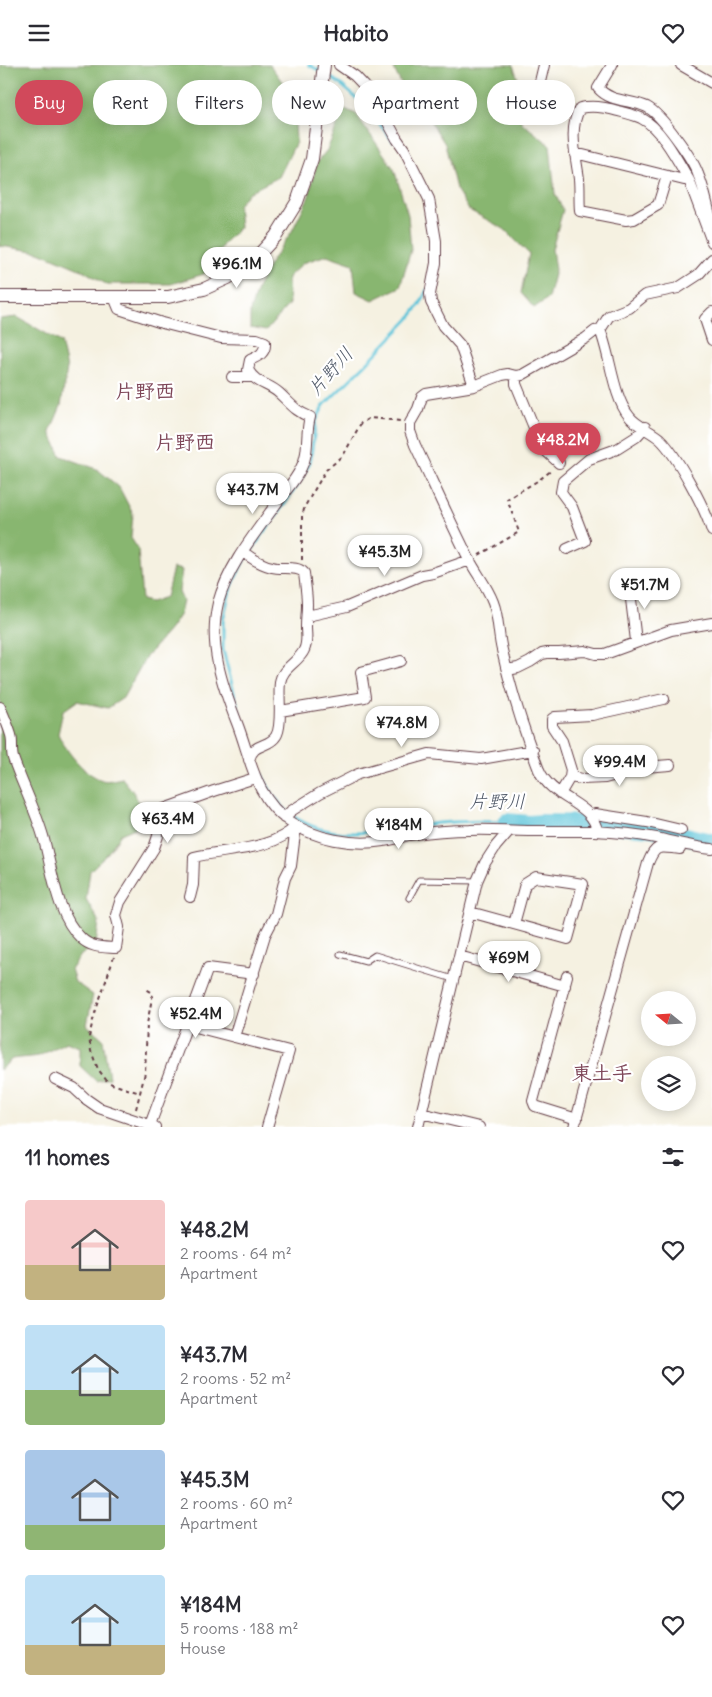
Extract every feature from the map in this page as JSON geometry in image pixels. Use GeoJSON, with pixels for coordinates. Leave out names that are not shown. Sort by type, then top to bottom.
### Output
{"type":"FeatureCollection","features":[{"type":"Feature","properties":{"kind":"street"},"geometry":{"type":"LineString","coordinates":[[339,65],[354,75],[373,95],[404,149],[429,199],[436,241],[436,263],[430,294],[431,302],[443,326],[460,345],[474,385]]}},
{"type":"Feature","properties":{"kind":"street"},"geometry":{"type":"LineString","coordinates":[[541,80],[544,65]]}},
{"type":"Feature","properties":{"kind":"street"},"geometry":{"type":"LineString","coordinates":[[612,65],[598,88],[604,95],[647,107],[656,112],[698,171],[709,198],[708,211],[712,222]]}},
{"type":"Feature","properties":{"kind":"street"},"geometry":{"type":"LineString","coordinates":[[681,65],[712,83]]}},
{"type":"Feature","properties":{"kind":"street"},"geometry":{"type":"LineString","coordinates":[[0,297],[168,297],[204,289],[228,278],[251,263],[276,237],[297,202],[312,159],[323,70]]}},
{"type":"Feature","properties":{"kind":"street"},"geometry":{"type":"LineString","coordinates":[[667,176],[658,205],[634,219],[626,220],[580,211],[575,122],[580,108],[590,106],[609,108],[642,118],[652,125],[667,143],[689,180],[712,242]]}},
{"type":"Feature","properties":{"kind":"street"},"geometry":{"type":"LineString","coordinates":[[576,155],[583,155],[689,180]]}},
{"type":"Feature","properties":{"kind":"street"},"geometry":{"type":"LineString","coordinates":[[594,824],[587,811],[560,794],[544,779],[522,722],[502,651],[492,599],[470,561],[415,445],[410,431],[410,423],[414,418],[422,397],[426,394],[474,385],[502,375],[522,375],[595,331],[600,330],[609,317],[629,308],[645,295],[678,288],[698,275],[712,259]]}},
{"type":"Feature","properties":{"kind":"street"},"geometry":{"type":"LineString","coordinates":[[114,297],[119,309],[162,323],[221,339],[257,339],[265,342],[266,347],[261,356],[250,360],[248,369],[252,377]]}},
{"type":"Feature","properties":{"kind":"street"},"geometry":{"type":"LineString","coordinates":[[712,312],[705,319],[712,340]]}},
{"type":"Feature","properties":{"kind":"street"},"geometry":{"type":"LineString","coordinates":[[600,330],[623,408],[630,418],[660,439],[682,470],[707,516],[712,531]]}},
{"type":"Feature","properties":{"kind":"street"},"geometry":{"type":"LineString","coordinates":[[516,376],[516,384],[540,443],[559,463]]}},
{"type":"Feature","properties":{"kind":"street"},"geometry":{"type":"LineString","coordinates":[[232,377],[252,377],[279,392],[289,404],[302,414],[310,417],[307,432],[307,450],[301,469],[229,575],[218,605],[215,647],[224,691],[242,735],[255,778],[271,806],[287,815],[296,826],[324,837],[362,843],[383,841],[409,835],[470,830],[509,831],[594,824],[712,849]]}},
{"type":"Feature","properties":{"kind":"street"},"geometry":{"type":"LineString","coordinates":[[567,549],[585,541],[572,507],[561,492],[563,481],[589,459],[617,449],[636,437],[645,427]]}},
{"type":"Feature","properties":{"kind":"street"},"geometry":{"type":"LineString","coordinates":[[245,554],[271,567],[301,570],[304,573],[307,602],[307,641],[304,650],[299,658],[282,675],[280,682],[278,735],[273,740],[256,747],[250,754],[249,760]]}},
{"type":"Feature","properties":{"kind":"street"},"geometry":{"type":"LineString","coordinates":[[307,616],[347,607],[422,575],[470,561]]}},
{"type":"Feature","properties":{"kind":"street"},"geometry":{"type":"LineString","coordinates":[[635,577],[630,591],[636,641]]}},
{"type":"Feature","properties":{"kind":"street"},"geometry":{"type":"LineString","coordinates":[[507,670],[518,668],[547,653],[585,651],[604,654],[671,630],[712,623]]}},
{"type":"Feature","properties":{"kind":"street"},"geometry":{"type":"LineString","coordinates":[[280,711],[365,697],[361,672],[401,661]]}},
{"type":"Feature","properties":{"kind":"street"},"geometry":{"type":"LineString","coordinates":[[560,794],[570,777],[571,770],[566,759],[565,748],[552,725],[552,719],[556,717],[602,713],[664,699]]}},
{"type":"Feature","properties":{"kind":"street"},"geometry":{"type":"LineString","coordinates":[[0,707],[11,737],[12,754],[22,784],[38,820],[58,900],[70,924],[80,937],[94,946],[116,948],[119,927],[116,915],[120,902],[154,847],[158,836],[159,817],[164,809],[255,778]]}},
{"type":"Feature","properties":{"kind":"street"},"geometry":{"type":"LineString","coordinates":[[287,815],[320,793],[358,774],[429,754],[481,759],[532,750]]}},
{"type":"Feature","properties":{"kind":"street"},"geometry":{"type":"LineString","coordinates":[[570,777],[582,779],[605,778],[645,767],[670,765]]}},
{"type":"Feature","properties":{"kind":"street"},"geometry":{"type":"LineString","coordinates":[[594,824],[595,814],[647,822],[681,830]]}},
{"type":"Feature","properties":{"kind":"street"},"geometry":{"type":"LineString","coordinates":[[190,897],[193,885],[194,857],[275,841],[290,833],[296,826]]}},
{"type":"Feature","properties":{"kind":"street"},"geometry":{"type":"LineString","coordinates":[[234,1037],[265,935],[276,914],[285,878],[290,867],[296,826]]}},
{"type":"Feature","properties":{"kind":"street"},"geometry":{"type":"LineString","coordinates":[[418,1127],[477,881],[485,863],[509,831]]}},
{"type":"Feature","properties":{"kind":"street"},"geometry":{"type":"LineString","coordinates":[[459,956],[566,981],[533,1101],[536,1106],[576,1123],[648,863],[653,851],[660,847],[688,850],[694,846]]}},
{"type":"Feature","properties":{"kind":"street"},"geometry":{"type":"LineString","coordinates":[[470,912],[568,939],[583,884],[536,877],[525,884],[514,924]]}},
{"type":"Feature","properties":{"kind":"street"},"geometry":{"type":"LineString","coordinates":[[55,1079],[74,1088],[99,1108],[152,1126],[208,968],[254,974]]}},
{"type":"Feature","properties":{"kind":"street"},"geometry":{"type":"LineString","coordinates":[[188,1025],[289,1051],[268,1127]]}},
{"type":"Feature","properties":{"kind":"street"},"geometry":{"type":"LineString","coordinates":[[421,1113],[478,1127]]}},
{"type":"Feature","properties":{"kind":"lane"},"geometry":{"type":"LineString","coordinates":[[409,898],[419,881],[477,881]]}},
{"type":"Feature","properties":{"kind":"lane"},"geometry":{"type":"LineString","coordinates":[[340,955],[366,961],[375,955],[454,979]]}},
{"type":"Feature","properties":{"kind":"path"},"geometry":{"type":"LineString","coordinates":[[301,570],[302,516],[305,506],[326,470],[342,455],[356,429],[366,419],[393,419],[410,423]]}},
{"type":"Feature","properties":{"kind":"path"},"geometry":{"type":"LineString","coordinates":[[470,561],[519,532],[506,499],[539,480],[559,463]]}},
{"type":"Feature","properties":{"kind":"path"},"geometry":{"type":"LineString","coordinates":[[116,948],[105,987],[94,1016],[89,1037],[90,1044],[98,1069],[107,1081],[112,1085],[140,1093]]}},
{"type":"Feature","properties":{"kind":"path"},"geometry":{"type":"LineString","coordinates":[[134,1119],[145,1073],[147,1024],[154,993],[146,989]]}},
{"type":"Feature","properties":{"kind":"green space"},"geometry":{"type":"Polygon","coordinates":[[[0,65],[270,65],[281,80],[272,80],[272,125],[295,125],[296,142],[279,177],[249,192],[238,205],[240,227],[224,243],[204,274],[171,284],[106,284],[84,271],[39,252],[0,247],[0,65]]]}},
{"type":"Feature","properties":{"kind":"green space"},"geometry":{"type":"Polygon","coordinates":[[[392,65],[513,65],[518,80],[487,80],[487,125],[525,125],[550,145],[555,194],[563,210],[552,249],[555,270],[548,298],[534,308],[521,293],[529,254],[504,229],[469,210],[456,189],[445,144],[433,125],[477,125],[477,80],[399,80],[392,65]]]}},
{"type":"Feature","properties":{"kind":"green space"},"geometry":{"type":"Polygon","coordinates":[[[344,108],[354,113],[354,125],[364,125],[394,169],[408,215],[411,250],[400,287],[373,300],[356,292],[353,264],[327,255],[303,263],[288,277],[289,304],[266,331],[250,328],[250,311],[258,286],[269,265],[292,231],[309,196],[317,162],[327,150],[337,126],[344,125],[344,108]]]}},
{"type":"Feature","properties":{"kind":"green space"},"geometry":{"type":"Polygon","coordinates":[[[17,317],[61,342],[67,368],[61,406],[50,432],[61,456],[97,469],[119,487],[133,514],[131,538],[138,549],[142,600],[151,602],[166,597],[173,568],[182,570],[179,592],[183,601],[180,614],[146,657],[123,698],[108,708],[77,701],[63,711],[58,734],[71,755],[95,777],[104,781],[122,778],[135,795],[140,812],[137,827],[121,834],[107,854],[90,871],[86,899],[99,922],[96,945],[81,955],[71,970],[75,982],[93,995],[87,1025],[103,1039],[109,1078],[96,1081],[80,1066],[80,1047],[66,1042],[39,1056],[12,1059],[0,1070],[0,319],[17,317]]]}},
{"type":"Feature","properties":{"kind":"waterway","name":"片野川"},"geometry":{"type":"LineString","coordinates":[[309,65],[320,71]]}},
{"type":"Feature","properties":{"kind":"waterway","name":"片野川"},"geometry":{"type":"LineString","coordinates":[[325,74],[354,96],[393,141]]}},
{"type":"Feature","properties":{"kind":"waterway","name":"片野川"},"geometry":{"type":"LineString","coordinates":[[242,723],[223,650],[223,620],[230,591],[242,564],[299,483],[310,462],[316,421],[324,405],[409,319],[427,290]]}},
{"type":"Feature","properties":{"kind":"waterway","name":"片野川"},"geometry":{"type":"LineString","coordinates":[[254,760],[270,790],[286,811],[310,825],[327,830],[345,833],[364,833],[447,822],[507,822]]}},
{"type":"Feature","properties":{"kind":"waterway","name":"片野川"},"geometry":{"type":"LineString","coordinates":[[507,822],[529,824],[604,824],[651,828],[712,842]]}},
{"type":"Feature","properties":{"kind":"district","name":"片野西"},"geometry":{"type":"Point","coordinates":[145,390]}},
{"type":"Feature","properties":{"kind":"district","name":"片野西"},"geometry":{"type":"Point","coordinates":[185,441]}},
{"type":"Feature","properties":{"kind":"district","name":"東土手"},"geometry":{"type":"Point","coordinates":[602,1072]}}]}
